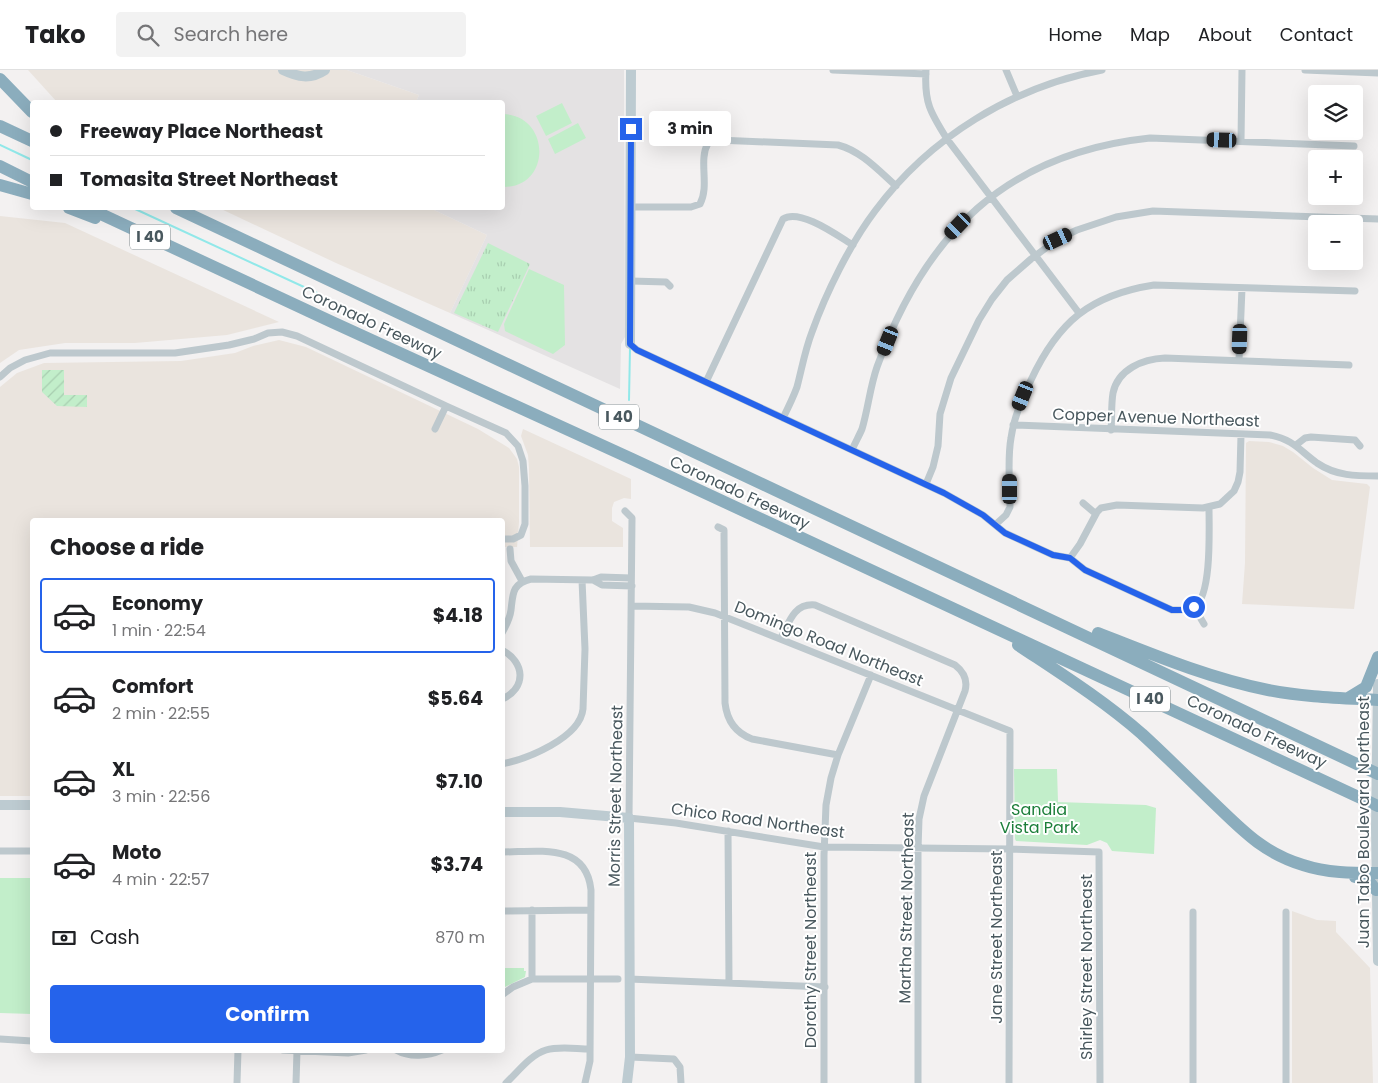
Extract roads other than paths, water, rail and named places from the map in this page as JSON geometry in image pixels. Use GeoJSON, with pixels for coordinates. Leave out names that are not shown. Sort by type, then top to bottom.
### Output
{"type":"FeatureCollection","features":[{"type":"Feature","properties":{"kind":"highway"},"geometry":{"type":"LineString","coordinates":[[0,79],[30,110]]}},
{"type":"Feature","properties":{"kind":"highway"},"geometry":{"type":"LineString","coordinates":[[0,126],[30,140]]}},
{"type":"Feature","properties":{"kind":"highway"},"geometry":{"type":"LineString","coordinates":[[0,166],[30,181]]}},
{"type":"Feature","properties":{"kind":"highway"},"geometry":{"type":"LineString","coordinates":[[0,184],[30,193]]}},
{"type":"Feature","properties":{"kind":"highway"},"geometry":{"type":"LineString","coordinates":[[75,210],[212,266]]}},
{"type":"Feature","properties":{"kind":"highway","name":"Coronado Freeway"},"geometry":{"type":"LineString","coordinates":[[92,210],[1378,806]]}},
{"type":"Feature","properties":{"kind":"highway","name":"Coronado Freeway"},"geometry":{"type":"LineString","coordinates":[[180,210],[1378,774]]}},
{"type":"Feature","properties":{"kind":"highway"},"geometry":{"type":"LineString","coordinates":[[195,210],[232,234]]}},
{"type":"Feature","properties":{"kind":"highway"},"geometry":{"type":"LineString","coordinates":[[921,593],[1016,644],[1076,684],[1142,734],[1237,827],[1256,842],[1282,857],[1314,868],[1339,872],[1377,871]]}},
{"type":"Feature","properties":{"kind":"highway"},"geometry":{"type":"LineString","coordinates":[[1007,598],[1168,660],[1234,682],[1279,692],[1378,700]]}},
{"type":"Feature","properties":{"kind":"highway"},"geometry":{"type":"LineString","coordinates":[[1348,698],[1366,687],[1378,657]]}},
{"type":"Feature","properties":{"kind":"highway"},"geometry":{"type":"LineString","coordinates":[[1256,842],[1260,849],[1288,864],[1320,873],[1363,878],[1371,882],[1376,890]]}},
{"type":"Feature","properties":{"kind":"street"},"geometry":{"type":"LineString","coordinates":[[283,70],[296,76],[305,77],[325,70]]}},
{"type":"Feature","properties":{"kind":"street"},"geometry":{"type":"LineString","coordinates":[[631,70],[630,344],[637,350],[926,484],[970,506],[1005,533],[1053,555],[1070,558],[1085,570],[1172,610],[1194,607],[1202,598],[1206,587],[1209,508]]}},
{"type":"Feature","properties":{"kind":"street"},"geometry":{"type":"LineString","coordinates":[[833,70],[926,72],[926,98],[928,105],[934,120],[946,139],[1079,313]]}},
{"type":"Feature","properties":{"kind":"street"},"geometry":{"type":"LineString","coordinates":[[1006,70],[1016,96]]}},
{"type":"Feature","properties":{"kind":"street"},"geometry":{"type":"LineString","coordinates":[[783,418],[796,387],[802,360],[812,331],[830,289],[853,245],[875,211],[896,186],[919,161],[971,121],[1016,96],[1083,72],[1102,70]]}},
{"type":"Feature","properties":{"kind":"street"},"geometry":{"type":"LineString","coordinates":[[1241,141],[1242,70]]}},
{"type":"Feature","properties":{"kind":"street"},"geometry":{"type":"LineString","coordinates":[[1305,70],[1378,73]]}},
{"type":"Feature","properties":{"kind":"street"},"geometry":{"type":"LineString","coordinates":[[852,450],[861,431],[877,367],[916,281],[949,236],[968,216],[991,196],[1017,179],[1057,159],[1098,146],[1150,138],[1354,146]]}},
{"type":"Feature","properties":{"kind":"street"},"geometry":{"type":"LineString","coordinates":[[632,207],[691,207],[700,204],[704,193],[704,151],[708,143],[718,140],[838,145],[849,148],[863,156],[896,186]]}},
{"type":"Feature","properties":{"kind":"street"},"geometry":{"type":"LineString","coordinates":[[926,484],[933,467],[938,446],[940,414],[951,378],[965,348],[992,299],[1007,280],[1058,239],[1098,222],[1153,211],[1378,219]]}},
{"type":"Feature","properties":{"kind":"street"},"geometry":{"type":"LineString","coordinates":[[706,382],[785,217],[793,216],[814,222],[853,245]]}},
{"type":"Feature","properties":{"kind":"street"},"geometry":{"type":"LineString","coordinates":[[631,281],[666,282],[670,286]]}},
{"type":"Feature","properties":{"kind":"street"},"geometry":{"type":"LineString","coordinates":[[995,525],[1006,515],[1010,507],[1009,453],[1013,425],[1023,396],[1044,354],[1058,333],[1079,313],[1116,293],[1133,288],[1166,284],[1354,291]]}},
{"type":"Feature","properties":{"kind":"street"},"geometry":{"type":"LineString","coordinates":[[1239,360],[1242,288]]}},
{"type":"Feature","properties":{"kind":"street"},"geometry":{"type":"LineString","coordinates":[[0,378],[10,368],[25,360],[50,353],[175,353],[229,345],[254,339],[268,333],[282,332],[297,336],[358,366],[506,433],[518,446],[524,470],[525,524],[521,535],[513,539],[505,539]]}},
{"type":"Feature","properties":{"kind":"street"},"geometry":{"type":"LineString","coordinates":[[1111,430],[1115,387],[1122,376],[1136,364],[1145,360],[1165,358],[1349,365]]}},
{"type":"Feature","properties":{"kind":"street"},"geometry":{"type":"LineString","coordinates":[[435,429],[446,406]]}},
{"type":"Feature","properties":{"kind":"street","name":"Copper Avenue Northeast"},"geometry":{"type":"LineString","coordinates":[[1013,425],[1281,437],[1296,445],[1317,463],[1344,475],[1378,476]]}},
{"type":"Feature","properties":{"kind":"street"},"geometry":{"type":"LineString","coordinates":[[1070,558],[1101,508],[1117,505],[1209,508],[1220,504],[1227,498],[1238,482],[1241,434]]}},
{"type":"Feature","properties":{"kind":"street"},"geometry":{"type":"LineString","coordinates":[[1296,445],[1305,438],[1311,437],[1355,440],[1360,446]]}},
{"type":"Feature","properties":{"kind":"street"},"geometry":{"type":"LineString","coordinates":[[1083,503],[1096,514]]}},
{"type":"Feature","properties":{"kind":"street","name":"Morris Street Northeast"},"geometry":{"type":"LineString","coordinates":[[625,511],[632,518],[629,818],[630,1057],[627,1083]]}},
{"type":"Feature","properties":{"kind":"street"},"geometry":{"type":"LineString","coordinates":[[718,527],[724,530],[725,703],[727,714],[734,727],[752,739],[838,755]]}},
{"type":"Feature","properties":{"kind":"street"},"geometry":{"type":"LineString","coordinates":[[510,549],[511,561],[522,581]]}},
{"type":"Feature","properties":{"kind":"street"},"geometry":{"type":"LineString","coordinates":[[505,627],[509,618],[514,591],[522,581],[531,579],[593,580],[601,577],[631,578]]}},
{"type":"Feature","properties":{"kind":"street"},"geometry":{"type":"LineString","coordinates":[[505,763],[549,746],[573,728],[581,718],[585,649],[582,580]]}},
{"type":"Feature","properties":{"kind":"street"},"geometry":{"type":"LineString","coordinates":[[593,580],[602,586],[632,586]]}},
{"type":"Feature","properties":{"kind":"street","name":"Martha Street Northeast"},"geometry":{"type":"LineString","coordinates":[[781,638],[796,610],[806,605],[818,606],[960,669],[965,677],[967,684],[924,796],[919,826],[918,1083]]}},
{"type":"Feature","properties":{"kind":"street","name":"Domingo Road Northeast"},"geometry":{"type":"LineString","coordinates":[[632,606],[689,607],[724,616],[1010,730]]}},
{"type":"Feature","properties":{"kind":"street"},"geometry":{"type":"LineString","coordinates":[[1194,607],[1204,624]]}},
{"type":"Feature","properties":{"kind":"street"},"geometry":{"type":"LineString","coordinates":[[505,652],[514,658],[520,669],[519,684],[512,694],[505,698]]}},
{"type":"Feature","properties":{"kind":"street","name":"Dorothy Street Northeast"},"geometry":{"type":"LineString","coordinates":[[824,1083],[824,847],[827,797],[838,755],[871,675]]}},
{"type":"Feature","properties":{"kind":"street","name":"Juan Tabo Boulevard Northeast"},"geometry":{"type":"LineString","coordinates":[[1378,684],[1376,828],[1378,961]]}},
{"type":"Feature","properties":{"kind":"street","name":"Jane Street Northeast"},"geometry":{"type":"LineString","coordinates":[[1009,1083],[1010,730]]}},
{"type":"Feature","properties":{"kind":"street"},"geometry":{"type":"LineString","coordinates":[[0,805],[30,805]]}},
{"type":"Feature","properties":{"kind":"street","name":"Chico Road Northeast"},"geometry":{"type":"LineString","coordinates":[[505,812],[560,812],[676,823],[824,847],[1010,848],[1099,852]]}},
{"type":"Feature","properties":{"kind":"street"},"geometry":{"type":"LineString","coordinates":[[728,831],[729,982]]}},
{"type":"Feature","properties":{"kind":"street"},"geometry":{"type":"LineString","coordinates":[[0,851],[30,851]]}},
{"type":"Feature","properties":{"kind":"street"},"geometry":{"type":"LineString","coordinates":[[505,852],[557,853],[574,858],[584,867],[590,883],[590,1068],[585,1083]]}},
{"type":"Feature","properties":{"kind":"street","name":"Shirley Street Northeast"},"geometry":{"type":"LineString","coordinates":[[1099,852],[1100,1083]]}},
{"type":"Feature","properties":{"kind":"street"},"geometry":{"type":"LineString","coordinates":[[532,910],[532,979]]}},
{"type":"Feature","properties":{"kind":"street"},"geometry":{"type":"LineString","coordinates":[[505,911],[590,910]]}},
{"type":"Feature","properties":{"kind":"street"},"geometry":{"type":"LineString","coordinates":[[1193,912],[1193,1083]]}},
{"type":"Feature","properties":{"kind":"street"},"geometry":{"type":"LineString","coordinates":[[1286,912],[1286,1083]]}},
{"type":"Feature","properties":{"kind":"street"},"geometry":{"type":"LineString","coordinates":[[505,993],[513,987],[532,979],[618,979]]}},
{"type":"Feature","properties":{"kind":"street"},"geometry":{"type":"LineString","coordinates":[[629,979],[825,987]]}},
{"type":"Feature","properties":{"kind":"street"},"geometry":{"type":"LineString","coordinates":[[0,1040],[30,1041]]}},
{"type":"Feature","properties":{"kind":"street"},"geometry":{"type":"LineString","coordinates":[[506,1083],[535,1055],[546,1050],[590,1049]]}},
{"type":"Feature","properties":{"kind":"street"},"geometry":{"type":"LineString","coordinates":[[237,1083],[238,1053]]}},
{"type":"Feature","properties":{"kind":"street"},"geometry":{"type":"LineString","coordinates":[[296,1083],[297,1053]]}},
{"type":"Feature","properties":{"kind":"street"},"geometry":{"type":"LineString","coordinates":[[402,1053],[415,1055],[432,1053]]}},
{"type":"Feature","properties":{"kind":"street"},"geometry":{"type":"LineString","coordinates":[[630,1057],[674,1059],[679,1064],[681,1079]]}},
{"type":"Feature","properties":{"kind":"waterway"},"geometry":{"type":"LineString","coordinates":[[0,145],[30,159]]}},
{"type":"Feature","properties":{"kind":"waterway"},"geometry":{"type":"LineString","coordinates":[[137,210],[317,293]]}},
{"type":"Feature","properties":{"kind":"waterway"},"geometry":{"type":"LineString","coordinates":[[629,400],[630,348]]}},
{"type":"Feature","properties":{"kind":"park label","name":"Sandia Vista Park"},"geometry":{"type":"Point","coordinates":[1039,818]}}]}
